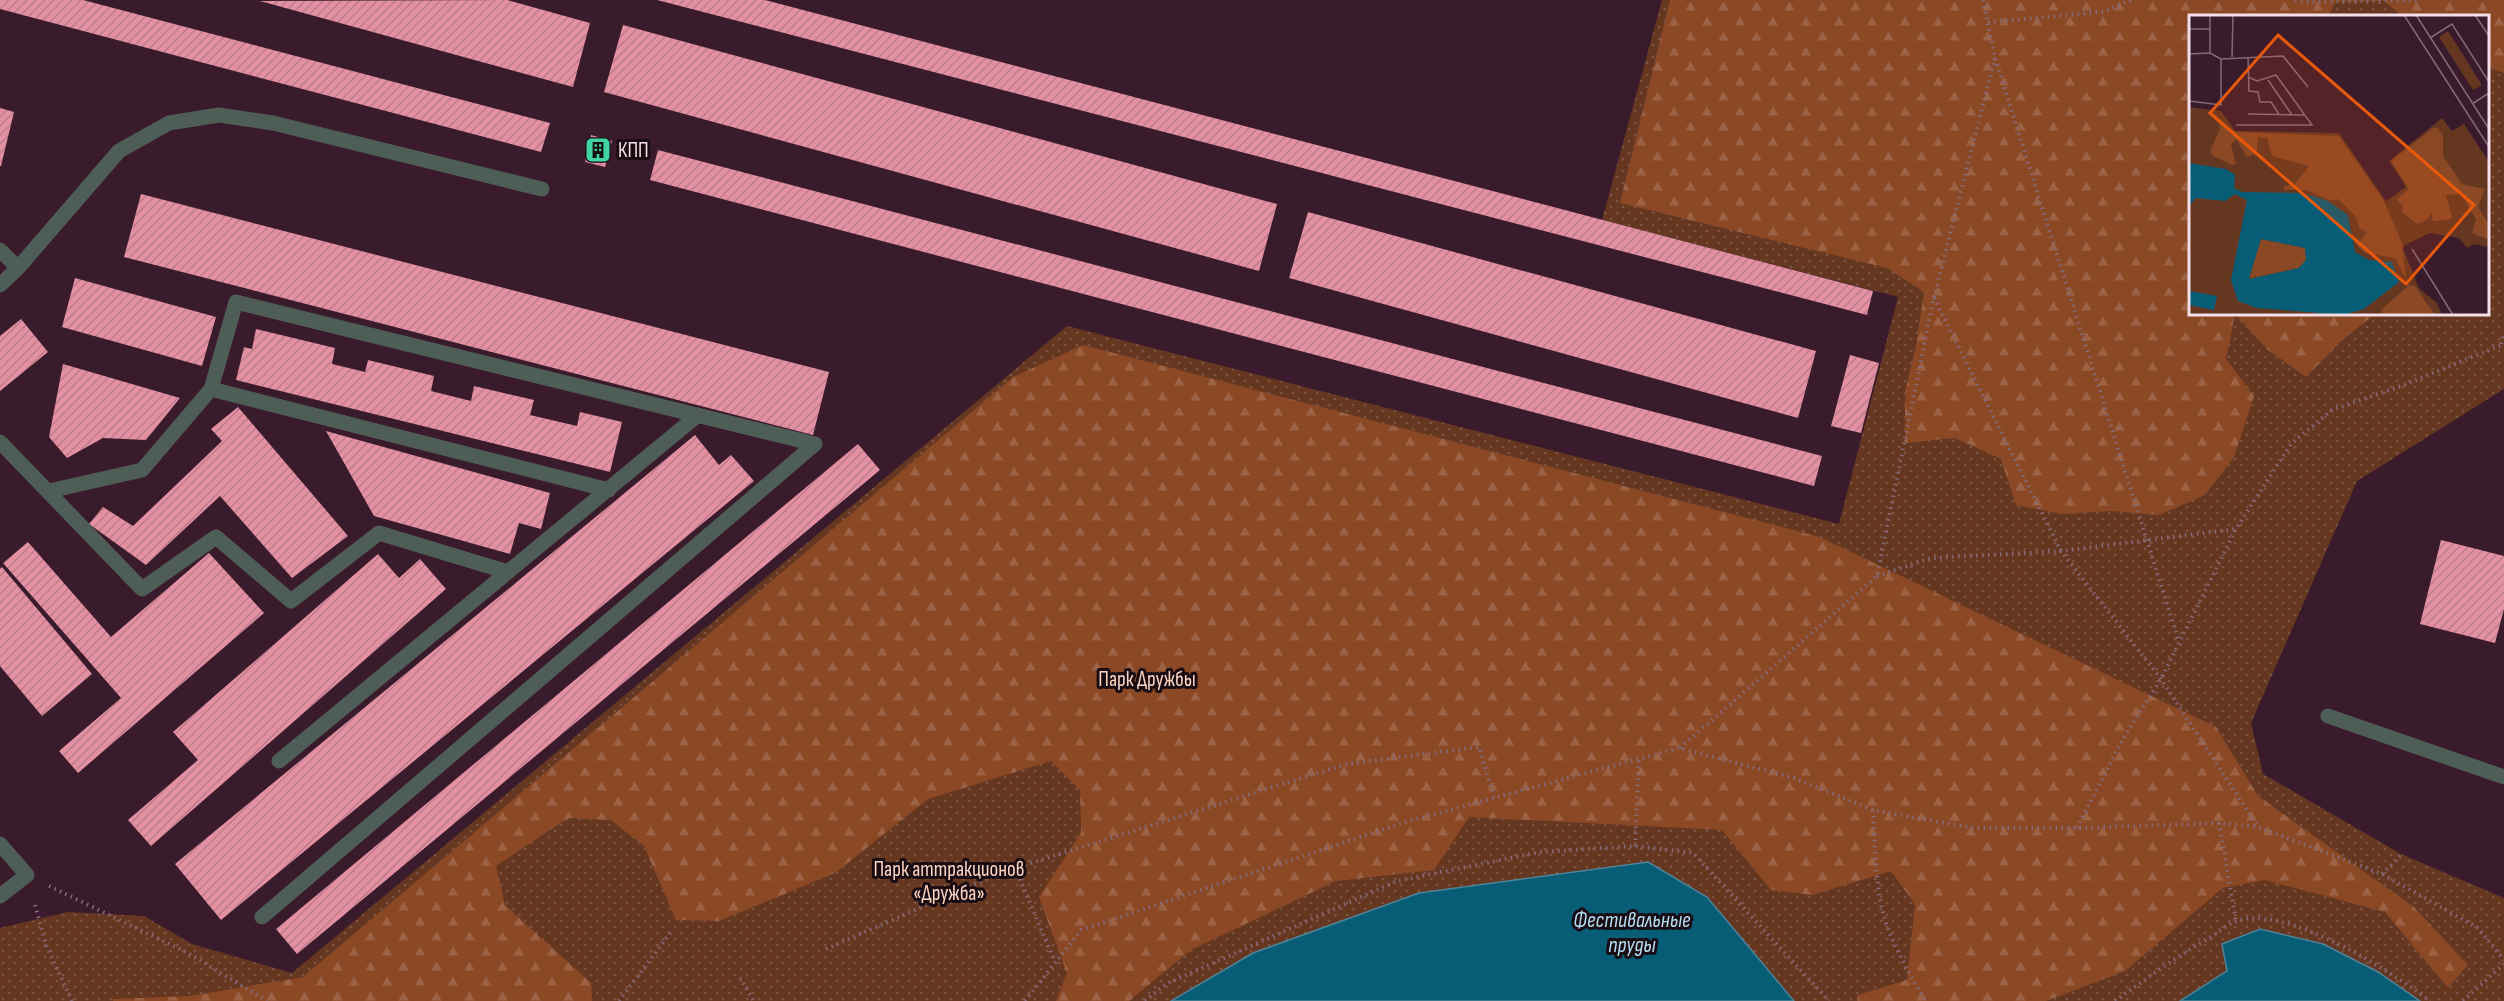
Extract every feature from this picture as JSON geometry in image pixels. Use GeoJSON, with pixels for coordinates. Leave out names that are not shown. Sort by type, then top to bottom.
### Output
{"type":"FeatureCollection","features":[{"type":"Feature","properties":{"kind":"lane"},"geometry":{"type":"LineString","coordinates":[[0,285],[18,268],[119,151],[169,123],[219,114],[273,123],[542,189]]}},
{"type":"Feature","properties":{"kind":"lane"},"geometry":{"type":"LineString","coordinates":[[0,250],[18,268]]}},
{"type":"Feature","properties":{"kind":"lane"},"geometry":{"type":"LineString","coordinates":[[49,491],[142,470],[211,389],[236,302],[814,444],[262,917]]}},
{"type":"Feature","properties":{"kind":"lane"},"geometry":{"type":"LineString","coordinates":[[211,389],[609,490]]}},
{"type":"Feature","properties":{"kind":"lane"},"geometry":{"type":"LineString","coordinates":[[279,761],[698,415]]}},
{"type":"Feature","properties":{"kind":"lane"},"geometry":{"type":"LineString","coordinates":[[0,442],[142,589],[216,537],[291,601],[379,532],[507,573]]}},
{"type":"Feature","properties":{"kind":"lane"},"geometry":{"type":"LineString","coordinates":[[2328,716],[2504,777]]}},
{"type":"Feature","properties":{"kind":"lane"},"geometry":{"type":"LineString","coordinates":[[0,843],[27,875],[0,896]]}},
{"type":"Feature","properties":{"kind":"path"},"geometry":{"type":"LineString","coordinates":[[1983,0],[1995,58],[2180,643]]}},
{"type":"Feature","properties":{"kind":"path"},"geometry":{"type":"LineString","coordinates":[[1988,22],[2104,12],[2131,0]]}},
{"type":"Feature","properties":{"kind":"path"},"geometry":{"type":"LineString","coordinates":[[2295,0],[2331,2],[2420,0]]}},
{"type":"Feature","properties":{"kind":"path"},"geometry":{"type":"LineString","coordinates":[[1876,576],[1934,297],[1995,58]]}},
{"type":"Feature","properties":{"kind":"path"},"geometry":{"type":"LineString","coordinates":[[1934,297],[2061,551],[2161,679],[2258,827]]}},
{"type":"Feature","properties":{"kind":"path"},"geometry":{"type":"LineString","coordinates":[[2077,828],[2121,742],[2161,679],[2236,529],[2291,444],[2332,410],[2401,386],[2502,344],[2504,333]]}},
{"type":"Feature","properties":{"kind":"path"},"geometry":{"type":"LineString","coordinates":[[1025,1001],[1081,930],[1405,822],[1679,748],[1876,576],[1930,558],[2061,551],[2236,529]]}},
{"type":"Feature","properties":{"kind":"path"},"geometry":{"type":"LineString","coordinates":[[826,949],[1015,868],[1347,764],[1479,747],[1494,797]]}},
{"type":"Feature","properties":{"kind":"path"},"geometry":{"type":"LineString","coordinates":[[1679,748],[1794,778],[1873,810],[1973,828],[2077,828],[2219,823],[2258,827],[2382,874],[2478,928],[2504,962],[2463,1001]]}},
{"type":"Feature","properties":{"kind":"path"},"geometry":{"type":"LineString","coordinates":[[1635,846],[1639,759]]}},
{"type":"Feature","properties":{"kind":"path"},"geometry":{"type":"LineString","coordinates":[[1873,810],[1875,859],[1884,919],[1917,988],[1926,1001]]}},
{"type":"Feature","properties":{"kind":"path"},"geometry":{"type":"LineString","coordinates":[[2219,823],[2236,921]]}},
{"type":"Feature","properties":{"kind":"path"},"geometry":{"type":"LineString","coordinates":[[1144,1001],[1166,984],[1397,881],[1540,852],[1635,846],[1693,853],[1829,1001]]}},
{"type":"Feature","properties":{"kind":"path"},"geometry":{"type":"LineString","coordinates":[[2382,874],[2402,854]]}},
{"type":"Feature","properties":{"kind":"path"},"geometry":{"type":"LineString","coordinates":[[1015,868],[1055,963]]}},
{"type":"Feature","properties":{"kind":"path"},"geometry":{"type":"LineString","coordinates":[[27,875],[46,945],[72,1001]]}},
{"type":"Feature","properties":{"kind":"path"},"geometry":{"type":"LineString","coordinates":[[27,875],[188,953],[267,1001]]}},
{"type":"Feature","properties":{"kind":"path"},"geometry":{"type":"LineString","coordinates":[[2115,1001],[2188,949],[2236,921],[2272,920],[2308,931],[2344,946],[2401,980],[2430,1001]]}},
{"type":"Feature","properties":{"kind":"path"},"geometry":{"type":"LineString","coordinates":[[619,1001],[671,932]]}},
{"type":"Feature","properties":{"kind":"path"},"geometry":{"type":"LineString","coordinates":[[740,978],[754,1001]]}},
{"type":"Feature","properties":{"kind":"green space","name":"Парк Дружбы"},"geometry":{"type":"Polygon","coordinates":[[[1662,0],[2504,0],[2504,389],[2357,481],[2251,723],[2263,774],[2401,854],[2504,898],[2504,1001],[0,1001],[0,928],[68,912],[144,916],[192,944],[292,973],[1067,326],[1839,524],[1898,297],[1602,220],[1662,0]]]}},
{"type":"Feature","properties":{"kind":"green space"},"geometry":{"type":"Polygon","coordinates":[[[1670,0],[2504,0],[2504,73],[2489,67],[2489,15],[2401,15],[2384,1],[2336,2],[2329,15],[2189,15],[2189,315],[2235,315],[2226,359],[2254,396],[2234,457],[2205,495],[2159,515],[2111,511],[2062,514],[2016,505],[2001,459],[1955,438],[1905,443],[1905,392],[1916,346],[1924,292],[1887,268],[1620,203],[1670,0]]]}},
{"type":"Feature","properties":{"kind":"green space"},"geometry":{"type":"Polygon","coordinates":[[[2236,315],[2374,315],[2341,341],[2306,377],[2267,349],[2236,315]]]}},
{"type":"Feature","properties":{"kind":"green space"},"geometry":{"type":"Polygon","coordinates":[[[1083,345],[1820,537],[2216,727],[2258,796],[2414,907],[2468,965],[2448,988],[2385,912],[2265,880],[2223,888],[2125,971],[2046,1001],[1857,1001],[1858,995],[1907,980],[1915,904],[1891,871],[1812,895],[1771,890],[1722,830],[1469,817],[1434,870],[1336,881],[1191,950],[1129,1001],[1056,1001],[1067,973],[1039,897],[1081,833],[1080,790],[1051,761],[928,799],[835,873],[719,921],[676,920],[644,846],[611,820],[568,818],[496,866],[505,905],[591,983],[592,1001],[113,1001],[113,999],[190,996],[303,977],[1013,377],[1083,345]]]}},
{"type":"Feature","properties":{"kind":"water","name":"Фестивальные пруды"},"geometry":{"type":"Polygon","coordinates":[[[1648,862],[1707,897],[1794,1001],[1171,1001],[1253,953],[1419,893],[1648,862]]]}},
{"type":"Feature","properties":{"kind":"water"},"geometry":{"type":"Polygon","coordinates":[[[2260,929],[2323,944],[2378,972],[2420,1001],[2180,1001],[2227,971],[2222,944],[2260,929]]]}},
{"type":"Feature","properties":{"kind":"building"},"geometry":{"type":"Polygon","coordinates":[[[0,0],[83,0],[550,123],[541,152],[0,9],[0,0]]]}},
{"type":"Feature","properties":{"kind":"building"},"geometry":{"type":"Polygon","coordinates":[[[507,0],[590,23],[573,87],[260,1],[507,0]]]}},
{"type":"Feature","properties":{"kind":"building"},"geometry":{"type":"Polygon","coordinates":[[[657,0],[765,0],[1873,291],[1867,315],[657,0]]]}},
{"type":"Feature","properties":{"kind":"building"},"geometry":{"type":"Polygon","coordinates":[[[623,25],[1277,204],[1259,271],[604,92],[623,25]]]}},
{"type":"Feature","properties":{"kind":"building"},"geometry":{"type":"Polygon","coordinates":[[[0,108],[14,112],[1,166],[0,166],[0,108]]]}},
{"type":"Feature","properties":{"kind":"building","name":"КПП"},"geometry":{"type":"Polygon","coordinates":[[[591,135],[612,141],[605,167],[585,162],[591,135]]]}},
{"type":"Feature","properties":{"kind":"building"},"geometry":{"type":"Polygon","coordinates":[[[658,150],[1822,456],[1814,486],[650,180],[658,150]]]}},
{"type":"Feature","properties":{"kind":"building"},"geometry":{"type":"Polygon","coordinates":[[[141,194],[829,372],[813,435],[124,257],[141,194]]]}},
{"type":"Feature","properties":{"kind":"building"},"geometry":{"type":"Polygon","coordinates":[[[1308,212],[1816,351],[1798,418],[1289,278],[1308,212]]]}},
{"type":"Feature","properties":{"kind":"building"},"geometry":{"type":"Polygon","coordinates":[[[75,278],[216,317],[202,366],[62,327],[75,278]]]}},
{"type":"Feature","properties":{"kind":"building"},"geometry":{"type":"Polygon","coordinates":[[[21,319],[48,352],[0,391],[0,336],[21,319]]]}},
{"type":"Feature","properties":{"kind":"building"},"geometry":{"type":"Polygon","coordinates":[[[256,329],[335,348],[332,364],[365,372],[368,360],[434,376],[431,391],[471,401],[474,386],[534,400],[530,415],[577,426],[580,412],[622,422],[610,472],[236,380],[244,347],[252,349],[256,329]]]}},
{"type":"Feature","properties":{"kind":"building"},"geometry":{"type":"Polygon","coordinates":[[[1850,355],[1879,363],[1861,433],[1831,426],[1850,355]]]}},
{"type":"Feature","properties":{"kind":"building"},"geometry":{"type":"Polygon","coordinates":[[[63,364],[180,398],[146,440],[103,438],[67,458],[49,437],[63,364]]]}},
{"type":"Feature","properties":{"kind":"building"},"geometry":{"type":"Polygon","coordinates":[[[238,407],[348,536],[292,578],[220,496],[146,565],[89,524],[103,507],[133,526],[222,441],[211,429],[238,407]]]}},
{"type":"Feature","properties":{"kind":"building"},"geometry":{"type":"Polygon","coordinates":[[[326,431],[550,493],[541,529],[519,523],[510,554],[374,516],[326,431]]]}},
{"type":"Feature","properties":{"kind":"building"},"geometry":{"type":"Polygon","coordinates":[[[695,435],[719,465],[731,455],[754,481],[221,920],[175,864],[695,435]]]}},
{"type":"Feature","properties":{"kind":"building"},"geometry":{"type":"Polygon","coordinates":[[[858,444],[880,470],[297,954],[276,929],[858,444]]]}},
{"type":"Feature","properties":{"kind":"building"},"geometry":{"type":"Polygon","coordinates":[[[2441,540],[2504,556],[2504,609],[2495,643],[2420,624],[2441,540]]]}},
{"type":"Feature","properties":{"kind":"building"},"geometry":{"type":"Polygon","coordinates":[[[28,542],[111,637],[209,553],[264,613],[78,773],[59,751],[121,698],[3,563],[28,542]]]}},
{"type":"Feature","properties":{"kind":"building"},"geometry":{"type":"Polygon","coordinates":[[[378,554],[399,578],[420,559],[446,589],[151,846],[128,820],[198,760],[173,732],[378,554]]]}},
{"type":"Feature","properties":{"kind":"building"},"geometry":{"type":"Polygon","coordinates":[[[2,567],[92,674],[42,716],[0,666],[0,569],[2,567]]]}},
{"type":"Feature","properties":{"kind":"place","name":"КПП"},"geometry":{"type":"Point","coordinates":[598,150]}},
{"type":"Feature","properties":{"kind":"park label","name":"Парк аттракционов «Дружба»"},"geometry":{"type":"Point","coordinates":[949,881]}}]}
